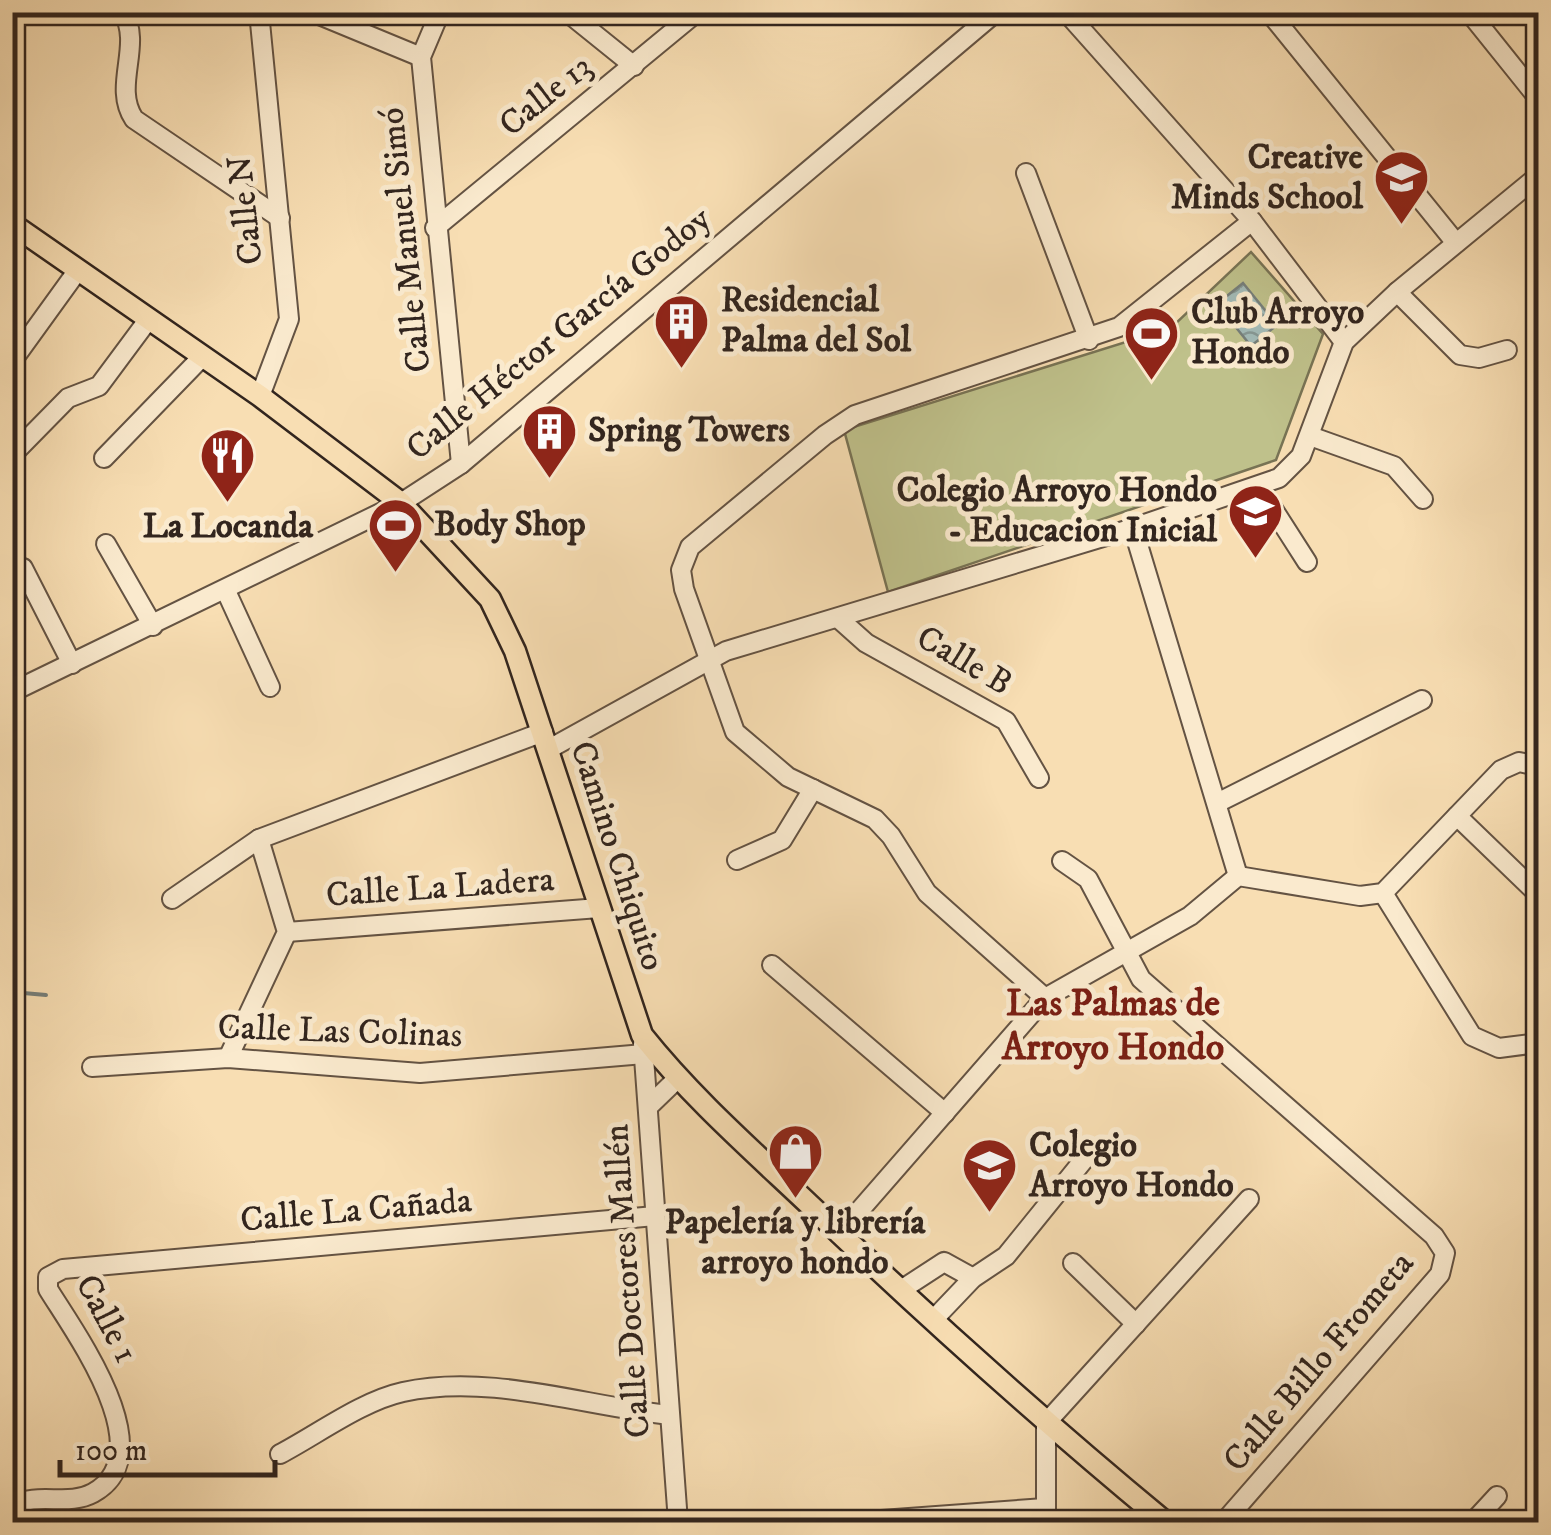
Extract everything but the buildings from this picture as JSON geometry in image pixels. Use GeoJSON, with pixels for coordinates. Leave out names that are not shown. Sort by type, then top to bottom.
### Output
{"type":"FeatureCollection","features":[{"type":"Feature","properties":{"kind":"main road","name":"Camino Chiquito"},"geometry":{"type":"LineString","coordinates":[[12,224],[260,396],[401,503],[490,599],[515,651],[546,740],[643,1044],[839,1234],[1046,1423],[1165,1522]]}},
{"type":"Feature","properties":{"kind":"street"},"geometry":{"type":"LineString","coordinates":[[122,12],[132,38],[126,96],[134,119],[280,218]]}},
{"type":"Feature","properties":{"kind":"street","name":"Calle N"},"geometry":{"type":"LineString","coordinates":[[259,12],[289,319],[260,396]]}},
{"type":"Feature","properties":{"kind":"street"},"geometry":{"type":"LineString","coordinates":[[312,12],[421,57]]}},
{"type":"Feature","properties":{"kind":"street","name":"Calle Manuel Simó"},"geometry":{"type":"LineString","coordinates":[[440,12],[421,57],[461,464]]}},
{"type":"Feature","properties":{"kind":"street"},"geometry":{"type":"LineString","coordinates":[[567,12],[634,66]]}},
{"type":"Feature","properties":{"kind":"street","name":"Calle 13"},"geometry":{"type":"LineString","coordinates":[[435,228],[697,12]]}},
{"type":"Feature","properties":{"kind":"street","name":"Calle Héctor García Godoy"},"geometry":{"type":"LineString","coordinates":[[13,690],[226,591],[401,503],[461,464],[996,12]]}},
{"type":"Feature","properties":{"kind":"street"},"geometry":{"type":"LineString","coordinates":[[1066,12],[1252,222],[1344,342]]}},
{"type":"Feature","properties":{"kind":"street"},"geometry":{"type":"LineString","coordinates":[[1269,12],[1456,244]]}},
{"type":"Feature","properties":{"kind":"street"},"geometry":{"type":"LineString","coordinates":[[1478,16],[1538,98]]}},
{"type":"Feature","properties":{"kind":"street"},"geometry":{"type":"LineString","coordinates":[[1026,173],[1089,340]]}},
{"type":"Feature","properties":{"kind":"street"},"geometry":{"type":"LineString","coordinates":[[172,900],[259,839],[546,740],[706,659],[1133,528],[1280,478],[1301,456],[1344,342],[1397,292],[1538,176]]}},
{"type":"Feature","properties":{"kind":"street"},"geometry":{"type":"LineString","coordinates":[[1045,998],[927,892],[892,836],[875,819],[764,761],[735,732],[684,590],[684,557],[811,446],[875,406],[1089,340],[1141,314],[1252,222]]}},
{"type":"Feature","properties":{"kind":"street"},"geometry":{"type":"LineString","coordinates":[[18,352],[78,270]]}},
{"type":"Feature","properties":{"kind":"street"},"geometry":{"type":"LineString","coordinates":[[1397,292],[1460,355],[1479,358],[1508,350]]}},
{"type":"Feature","properties":{"kind":"street"},"geometry":{"type":"LineString","coordinates":[[12,454],[68,398],[99,386],[148,320]]}},
{"type":"Feature","properties":{"kind":"street"},"geometry":{"type":"LineString","coordinates":[[104,458],[202,357]]}},
{"type":"Feature","properties":{"kind":"street"},"geometry":{"type":"LineString","coordinates":[[1310,436],[1394,466],[1423,499]]}},
{"type":"Feature","properties":{"kind":"street"},"geometry":{"type":"LineString","coordinates":[[1260,487],[1307,562]]}},
{"type":"Feature","properties":{"kind":"street"},"geometry":{"type":"LineString","coordinates":[[1133,528],[1219,802],[1238,876]]}},
{"type":"Feature","properties":{"kind":"street"},"geometry":{"type":"LineString","coordinates":[[106,544],[153,626]]}},
{"type":"Feature","properties":{"kind":"street"},"geometry":{"type":"LineString","coordinates":[[23,568],[72,664]]}},
{"type":"Feature","properties":{"kind":"street"},"geometry":{"type":"LineString","coordinates":[[226,591],[270,687]]}},
{"type":"Feature","properties":{"kind":"street","name":"Calle B"},"geometry":{"type":"LineString","coordinates":[[838,618],[866,643],[1006,722],[1039,778]]}},
{"type":"Feature","properties":{"kind":"street"},"geometry":{"type":"LineString","coordinates":[[1219,802],[1422,700]]}},
{"type":"Feature","properties":{"kind":"street"},"geometry":{"type":"LineString","coordinates":[[839,1234],[1045,998],[1190,916],[1238,876],[1360,896],[1384,894],[1506,766],[1519,762],[1538,766]]}},
{"type":"Feature","properties":{"kind":"street"},"geometry":{"type":"LineString","coordinates":[[737,860],[785,837],[812,789]]}},
{"type":"Feature","properties":{"kind":"street"},"geometry":{"type":"LineString","coordinates":[[1457,816],[1538,894]]}},
{"type":"Feature","properties":{"kind":"street"},"geometry":{"type":"LineString","coordinates":[[228,1058],[287,932],[259,839]]}},
{"type":"Feature","properties":{"kind":"street","name":"Calle Billo Frometa"},"geometry":{"type":"LineString","coordinates":[[1062,860],[1088,879],[1141,979],[1434,1236],[1445,1252],[1440,1274],[1224,1522]]}},
{"type":"Feature","properties":{"kind":"street"},"geometry":{"type":"LineString","coordinates":[[1384,894],[1472,1036],[1500,1048],[1538,1044]]}},
{"type":"Feature","properties":{"kind":"street","name":"Calle La Ladera"},"geometry":{"type":"LineString","coordinates":[[287,932],[599,908]]}},
{"type":"Feature","properties":{"kind":"street"},"geometry":{"type":"LineString","coordinates":[[772,965],[945,1113]]}},
{"type":"Feature","properties":{"kind":"street","name":"Calle Las Colinas"},"geometry":{"type":"LineString","coordinates":[[92,1066],[228,1058],[420,1073],[643,1044]]}},
{"type":"Feature","properties":{"kind":"street","name":"Calle Doctores Mallén"},"geometry":{"type":"LineString","coordinates":[[643,1044],[678,1522]]}},
{"type":"Feature","properties":{"kind":"street"},"geometry":{"type":"LineString","coordinates":[[648,1107],[677,1078]]}},
{"type":"Feature","properties":{"kind":"street"},"geometry":{"type":"LineString","coordinates":[[933,1320],[973,1278],[1006,1256],[1091,1151]]}},
{"type":"Feature","properties":{"kind":"street"},"geometry":{"type":"LineString","coordinates":[[854,1522],[1046,1515],[1046,1423],[1249,1199]]}},
{"type":"Feature","properties":{"kind":"street","name":"Calle La Cañada"},"geometry":{"type":"LineString","coordinates":[[63,1269],[655,1216]]}},
{"type":"Feature","properties":{"kind":"street"},"geometry":{"type":"LineString","coordinates":[[901,1290],[944,1262],[973,1278]]}},
{"type":"Feature","properties":{"kind":"street"},"geometry":{"type":"LineString","coordinates":[[1074,1263],[1136,1324]]}},
{"type":"Feature","properties":{"kind":"street","name":"Calle 1"},"geometry":{"type":"LineString","coordinates":[[12,1506],[28,1498],[74,1500],[97,1491],[118,1456],[115,1413],[96,1361],[48,1289],[48,1277],[63,1269]]}},
{"type":"Feature","properties":{"kind":"street"},"geometry":{"type":"LineString","coordinates":[[280,1454],[401,1392],[436,1389],[546,1395],[669,1415]]}},
{"type":"Feature","properties":{"kind":"street"},"geometry":{"type":"LineString","coordinates":[[1473,1522],[1497,1496]]}},
{"type":"Feature","properties":{"kind":"green space","name":"Club Arroyo Hondo"},"geometry":{"type":"Polygon","coordinates":[[[1251,252],[1323,334],[1276,460],[888,592],[844,430],[1171,328],[1251,252]]]}},
{"type":"Feature","properties":{"kind":"water"},"geometry":{"type":"Polygon","coordinates":[[[1243,283],[1277,325],[1251,346],[1217,304],[1243,283]]]}},
{"type":"Feature","properties":{"kind":"waterway"},"geometry":{"type":"LineString","coordinates":[[12,992],[46,995]]}},
{"type":"Feature","properties":{"kind":"place","name":"Creative Minds School"},"geometry":{"type":"Point","coordinates":[1402,227]}},
{"type":"Feature","properties":{"kind":"place","name":"Residencial Palma del Sol"},"geometry":{"type":"Point","coordinates":[682,370]}},
{"type":"Feature","properties":{"kind":"place","name":"Club Arroyo Hondo"},"geometry":{"type":"Point","coordinates":[1152,382]}},
{"type":"Feature","properties":{"kind":"place","name":"Spring Towers"},"geometry":{"type":"Point","coordinates":[549,480]}},
{"type":"Feature","properties":{"kind":"place","name":"La Locanda"},"geometry":{"type":"Point","coordinates":[228,505]}},
{"type":"Feature","properties":{"kind":"place","name":"Colegio Arroyo Hondo - Educacion Inicial"},"geometry":{"type":"Point","coordinates":[1256,560]}},
{"type":"Feature","properties":{"kind":"place","name":"Body Shop"},"geometry":{"type":"Point","coordinates":[395,574]}},
{"type":"Feature","properties":{"kind":"place","name":"Papelería y librería arroyo hondo"},"geometry":{"type":"Point","coordinates":[795,1201]}},
{"type":"Feature","properties":{"kind":"place","name":"Colegio Arroyo Hondo"},"geometry":{"type":"Point","coordinates":[990,1215]}},
{"type":"Feature","properties":{"kind":"district","name":"Las Palmas de Arroyo Hondo"},"geometry":{"type":"Point","coordinates":[1113,1026]}}]}
